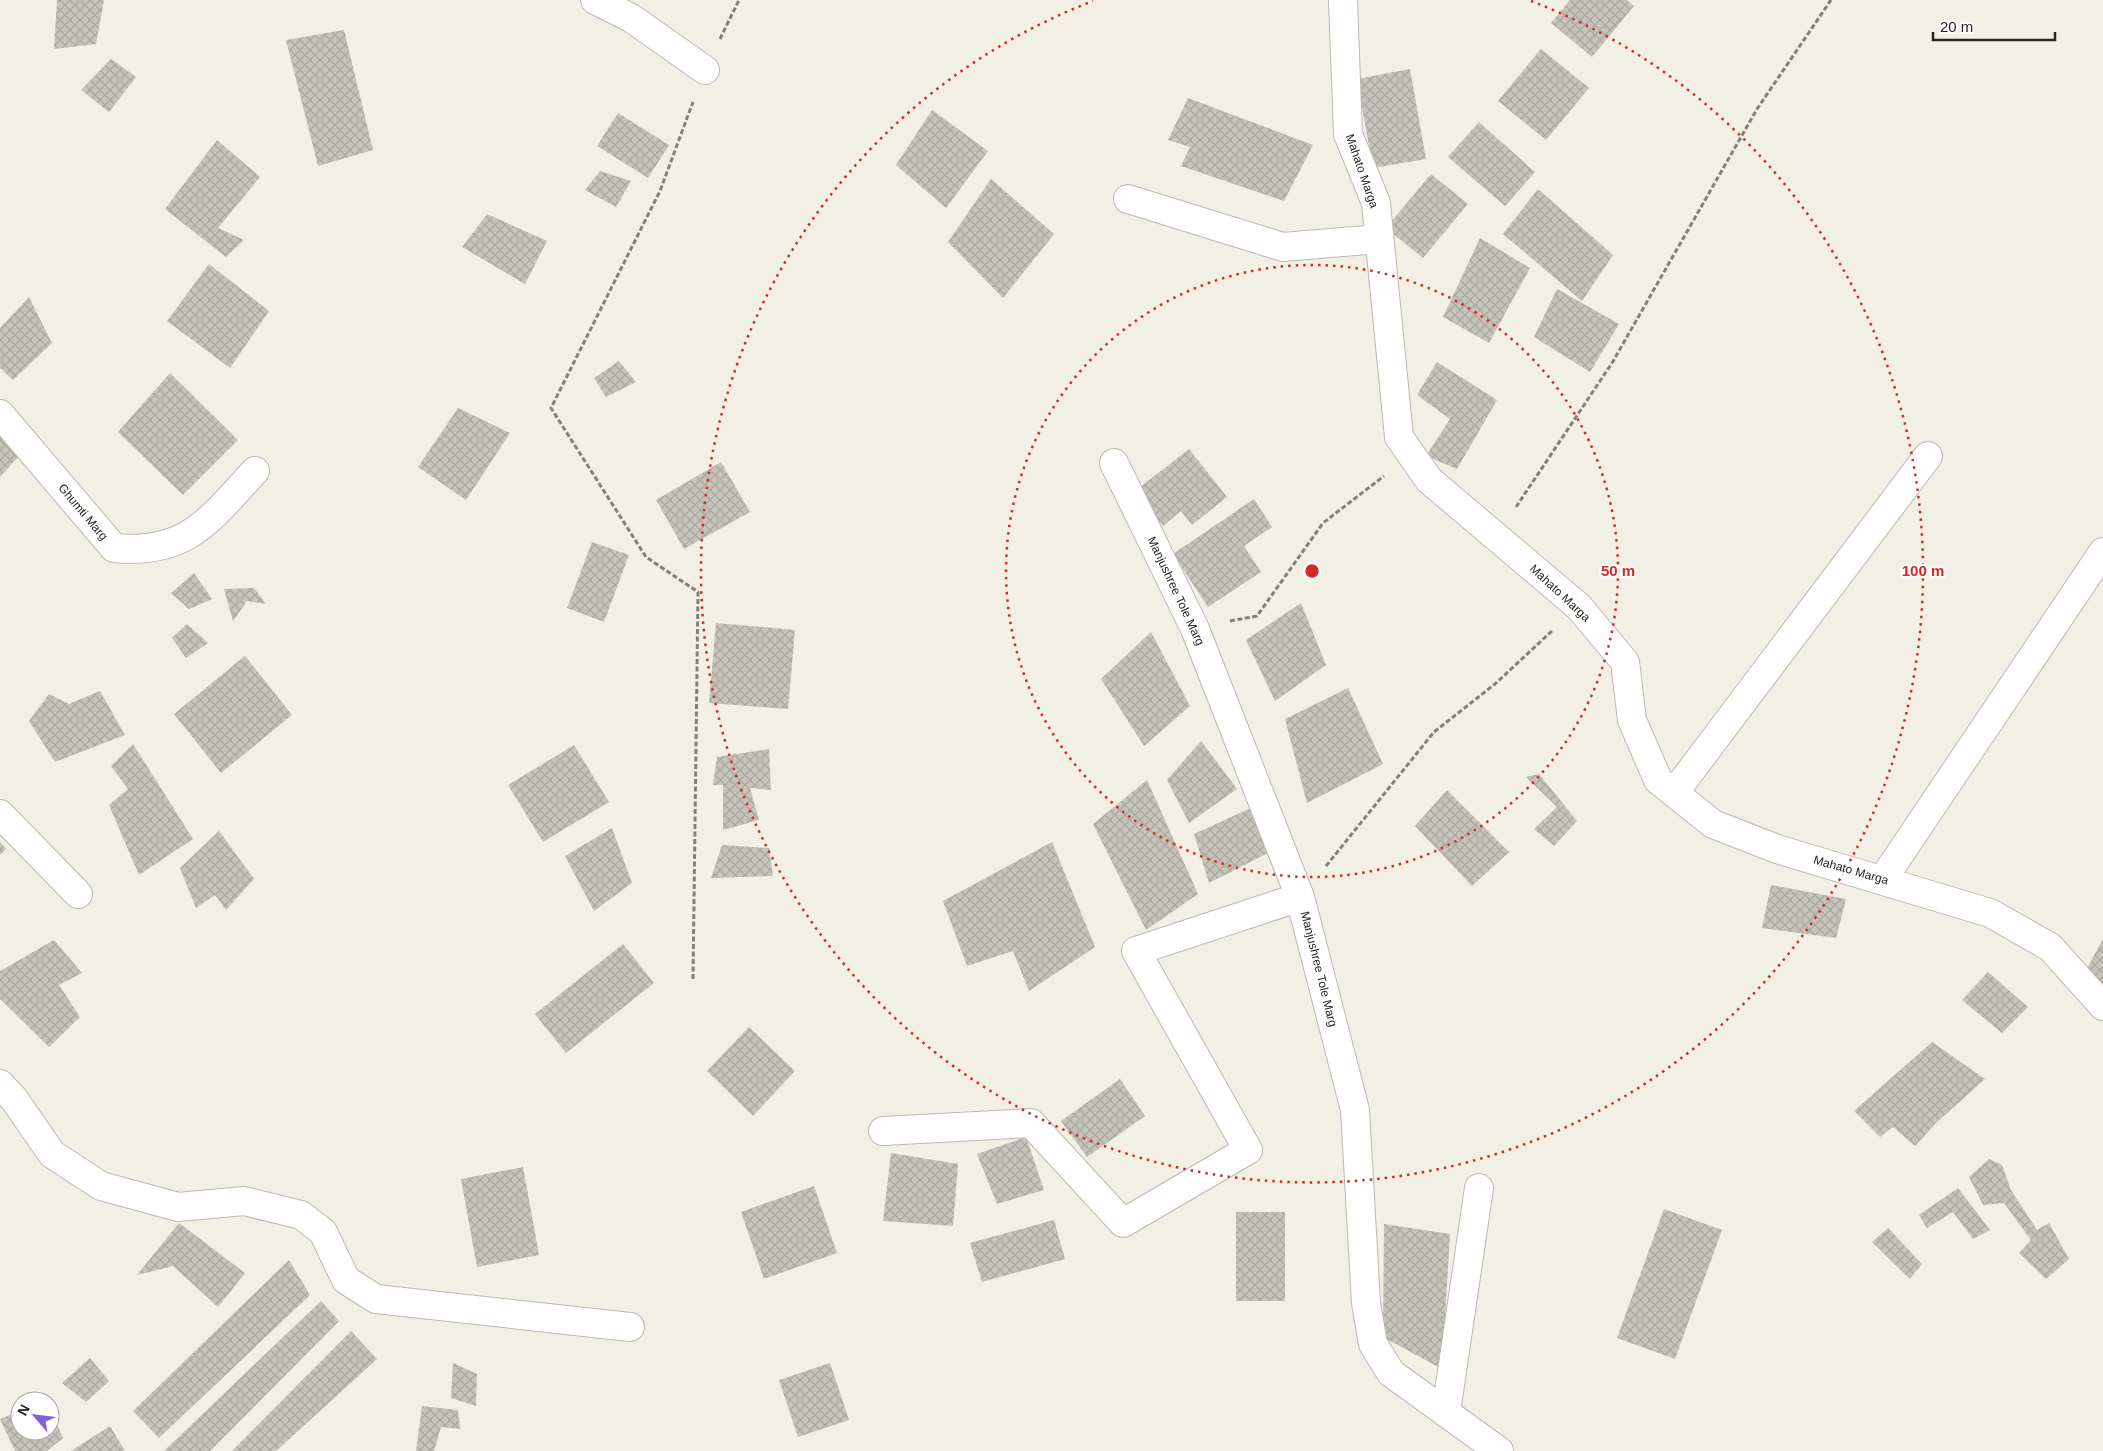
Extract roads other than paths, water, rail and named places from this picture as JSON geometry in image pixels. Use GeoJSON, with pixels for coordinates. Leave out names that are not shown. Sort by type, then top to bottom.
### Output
{"type":"FeatureCollection","features":[{"type":"Feature","properties":{"kind":"street"},"geometry":{"type":"LineString","coordinates":[[595,0],[631,18],[705,70]]}},
{"type":"Feature","properties":{"kind":"street","name":"Mahato Marga"},"geometry":{"type":"LineString","coordinates":[[1343,0],[1348,134],[1376,203],[1399,437],[1429,480],[1579,607],[1625,662],[1632,720],[1658,780],[1713,824],[1777,849],[1990,912],[2050,947],[2103,1006]]}},
{"type":"Feature","properties":{"kind":"street"},"geometry":{"type":"LineString","coordinates":[[1128,199],[1282,247],[1379,239]]}},
{"type":"Feature","properties":{"kind":"street","name":"Ghumti Marg"},"geometry":{"type":"LineString","coordinates":[[0,414],[114,548],[135,550],[174,543],[203,526],[255,471]]}},
{"type":"Feature","properties":{"kind":"street"},"geometry":{"type":"LineString","coordinates":[[1674,793],[1928,456]]}},
{"type":"Feature","properties":{"kind":"street","name":"Manjushree Tole Marg"},"geometry":{"type":"LineString","coordinates":[[1114,463],[1195,629],[1300,897],[1355,1110],[1366,1303],[1373,1344],[1391,1373],[1499,1451]]}},
{"type":"Feature","properties":{"kind":"street"},"geometry":{"type":"LineString","coordinates":[[1883,879],[2103,552]]}},
{"type":"Feature","properties":{"kind":"street"},"geometry":{"type":"LineString","coordinates":[[0,814],[78,894]]}},
{"type":"Feature","properties":{"kind":"street"},"geometry":{"type":"LineString","coordinates":[[883,1131],[1031,1123],[1123,1223],[1248,1150],[1136,951],[1300,897]]}},
{"type":"Feature","properties":{"kind":"street"},"geometry":{"type":"LineString","coordinates":[[0,1084],[14,1099],[52,1154],[101,1186],[178,1207],[244,1201],[301,1215],[323,1232],[346,1280],[376,1299],[630,1327]]}},
{"type":"Feature","properties":{"kind":"street"},"geometry":{"type":"LineString","coordinates":[[1446,1412],[1479,1188]]}}]}
